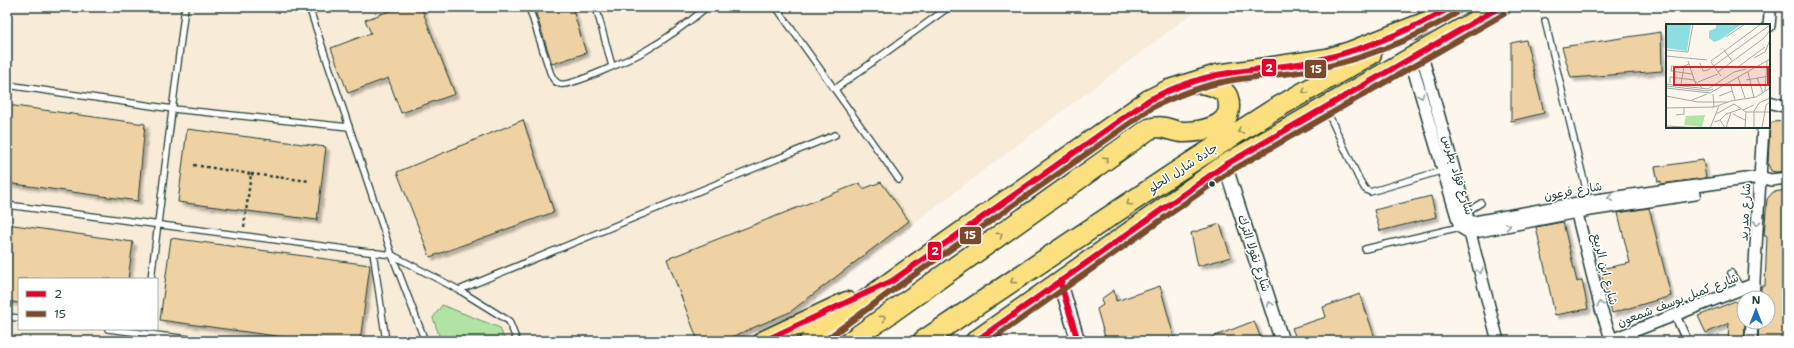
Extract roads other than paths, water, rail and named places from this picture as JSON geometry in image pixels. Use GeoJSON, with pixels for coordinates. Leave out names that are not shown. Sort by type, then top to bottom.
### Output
{"type":"FeatureCollection","features":[{"type":"Feature","properties":{"kind":"highway","name":"جادة شارل الحلو"},"geometry":{"type":"LineString","coordinates":[[923,341],[1173,174],[1272,110],[1451,7]]}},
{"type":"Feature","properties":{"kind":"highway","name":"جادة شارل الحلو"},"geometry":{"type":"LineString","coordinates":[[976,341],[1225,165],[1500,7]]}},
{"type":"Feature","properties":{"kind":"highway"},"geometry":{"type":"LineString","coordinates":[[810,341],[1135,109],[1169,90],[1190,82],[1234,71],[1259,69],[1326,59],[1350,52],[1424,23]]}},
{"type":"Feature","properties":{"kind":"highway"},"geometry":{"type":"LineString","coordinates":[[851,341],[1142,133],[1157,127],[1166,127],[1177,132],[1195,132],[1214,126],[1227,116],[1229,108],[1227,96],[1222,90],[1212,85],[1190,82]]}},
{"type":"Feature","properties":{"kind":"highway"},"geometry":{"type":"LineString","coordinates":[[1173,174],[1181,159],[1184,148],[1183,141],[1177,132]]}},
{"type":"Feature","properties":{"kind":"highway"},"geometry":{"type":"LineString","coordinates":[[764,341],[816,318],[892,281]]}},
{"type":"Feature","properties":{"kind":"street"},"geometry":{"type":"LineString","coordinates":[[1769,24],[1770,10]]}},
{"type":"Feature","properties":{"kind":"street","name":"شارع فؤاد بطرس"},"geometry":{"type":"LineString","coordinates":[[1416,55],[1498,341]]}},
{"type":"Feature","properties":{"kind":"street"},"geometry":{"type":"LineString","coordinates":[[1770,102],[1787,107]]}},
{"type":"Feature","properties":{"kind":"street","name":"شارع مدريد"},"geometry":{"type":"LineString","coordinates":[[1754,290],[1763,128]]}},
{"type":"Feature","properties":{"kind":"street","name":"شارع نقولا الترك"},"geometry":{"type":"LineString","coordinates":[[1225,165],[1282,341]]}},
{"type":"Feature","properties":{"kind":"street","name":"شارع فؤاد بطرس"},"geometry":{"type":"LineString","coordinates":[[1448,169],[1466,212],[1466,228]]}},
{"type":"Feature","properties":{"kind":"street","name":"شارع فرعون"},"geometry":{"type":"LineString","coordinates":[[1576,208],[1589,201],[1787,178]]}},
{"type":"Feature","properties":{"kind":"street","name":"شارع فرعون"},"geometry":{"type":"LineString","coordinates":[[1466,228],[1576,208],[1760,180]]}},
{"type":"Feature","properties":{"kind":"street","name":"شارع ابن الربيع"},"geometry":{"type":"LineString","coordinates":[[1576,208],[1601,309],[1611,341]]}},
{"type":"Feature","properties":{"kind":"street"},"geometry":{"type":"LineString","coordinates":[[1060,281],[1078,341]]}},
{"type":"Feature","properties":{"kind":"street","name":"شارع كميل يوسف شمعون"},"geometry":{"type":"LineString","coordinates":[[1611,341],[1675,314],[1754,284]]}},
{"type":"Feature","properties":{"kind":"street"},"geometry":{"type":"LineString","coordinates":[[1675,314],[1687,341]]}},
{"type":"Feature","properties":{"kind":"street"},"geometry":{"type":"LineString","coordinates":[[1751,341],[1752,330]]}},
{"type":"Feature","properties":{"kind":"lane"},"geometry":{"type":"LineString","coordinates":[[151,278],[185,7]]}},
{"type":"Feature","properties":{"kind":"lane"},"geometry":{"type":"LineString","coordinates":[[309,7],[392,255],[425,341]]}},
{"type":"Feature","properties":{"kind":"lane"},"geometry":{"type":"LineString","coordinates":[[528,7],[554,81],[560,84],[568,83],[612,66],[644,51],[707,7]]}},
{"type":"Feature","properties":{"kind":"lane"},"geometry":{"type":"LineString","coordinates":[[596,7],[612,66]]}},
{"type":"Feature","properties":{"kind":"lane"},"geometry":{"type":"LineString","coordinates":[[776,7],[900,180]]}},
{"type":"Feature","properties":{"kind":"lane"},"geometry":{"type":"LineString","coordinates":[[835,89],[949,7]]}},
{"type":"Feature","properties":{"kind":"lane"},"geometry":{"type":"LineString","coordinates":[[1545,21],[1589,201]]}},
{"type":"Feature","properties":{"kind":"lane"},"geometry":{"type":"LineString","coordinates":[[7,85],[173,109],[349,127]]}},
{"type":"Feature","properties":{"kind":"lane"},"geometry":{"type":"LineString","coordinates":[[1325,107],[1359,179],[1365,189],[1370,192],[1448,169]]}},
{"type":"Feature","properties":{"kind":"lane"},"geometry":{"type":"LineString","coordinates":[[459,290],[835,135]]}},
{"type":"Feature","properties":{"kind":"lane"},"geometry":{"type":"LineString","coordinates":[[1466,212],[1482,203]]}},
{"type":"Feature","properties":{"kind":"lane"},"geometry":{"type":"LineString","coordinates":[[7,205],[392,255],[459,290],[509,322],[517,341]]}},
{"type":"Feature","properties":{"kind":"lane","name":"شارع فرعون"},"geometry":{"type":"LineString","coordinates":[[1365,249],[1466,228]]}},
{"type":"Feature","properties":{"kind":"lane"},"geometry":{"type":"LineString","coordinates":[[373,252],[386,341]]}},
{"type":"Feature","properties":{"kind":"lane"},"geometry":{"type":"LineString","coordinates":[[1731,273],[1742,289]]}},
{"type":"Feature","properties":{"kind":"lane"},"geometry":{"type":"LineString","coordinates":[[7,317],[18,318]]}},
{"type":"Feature","properties":{"kind":"lane"},"geometry":{"type":"LineString","coordinates":[[126,330],[144,331],[204,341]]}}]}
